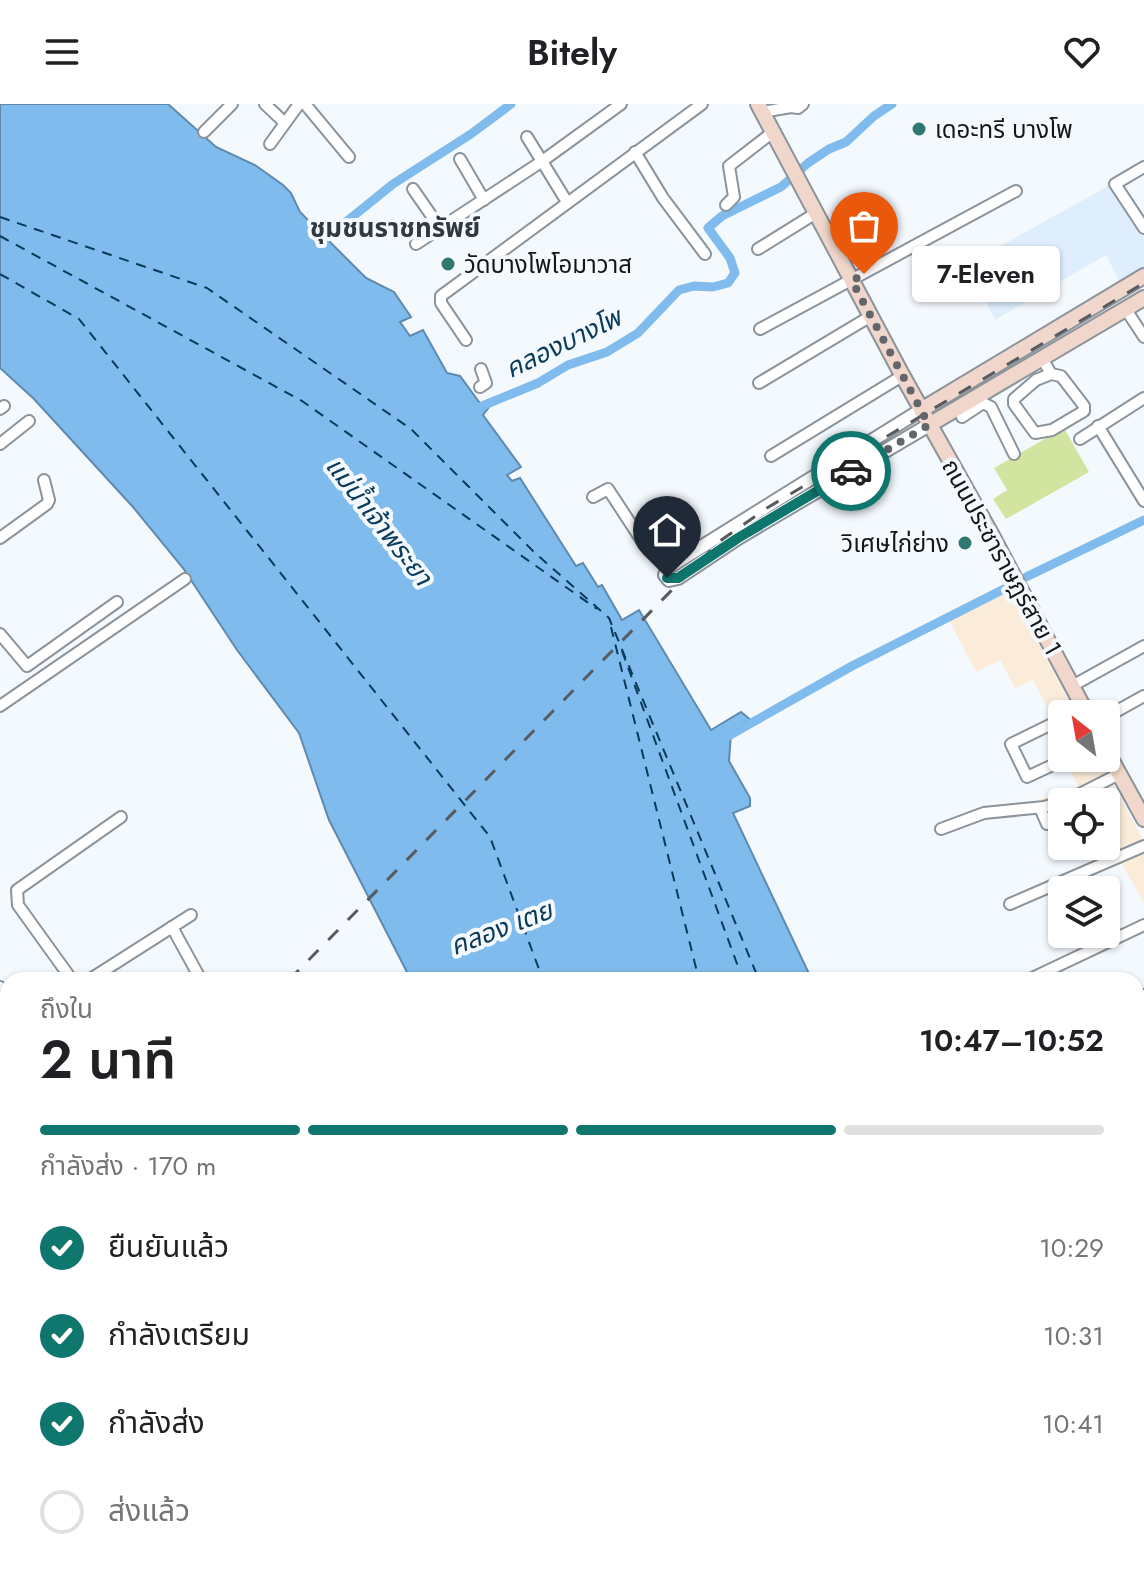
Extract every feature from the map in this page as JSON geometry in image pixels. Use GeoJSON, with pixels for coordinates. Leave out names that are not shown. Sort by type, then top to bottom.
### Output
{"type":"FeatureCollection","features":[{"type":"Feature","properties":{"kind":"main road","name":"ถนนประชาราษฎร์สาย 1"},"geometry":{"type":"LineString","coordinates":[[760,108],[902,376],[990,532],[1077,700]]}},
{"type":"Feature","properties":{"kind":"main road"},"geometry":{"type":"LineString","coordinates":[[921,410],[1144,276]]}},
{"type":"Feature","properties":{"kind":"main road"},"geometry":{"type":"LineString","coordinates":[[929,425],[980,400],[1042,358],[1144,298]]}},
{"type":"Feature","properties":{"kind":"main road"},"geometry":{"type":"LineString","coordinates":[[1119,774],[1144,819]]}},
{"type":"Feature","properties":{"kind":"street"},"geometry":{"type":"LineString","coordinates":[[204,132],[232,104]]}},
{"type":"Feature","properties":{"kind":"street"},"geometry":{"type":"LineString","coordinates":[[265,104],[285,123]]}},
{"type":"Feature","properties":{"kind":"street"},"geometry":{"type":"LineString","coordinates":[[270,144],[299,104]]}},
{"type":"Feature","properties":{"kind":"street"},"geometry":{"type":"LineString","coordinates":[[305,104],[349,157]]}},
{"type":"Feature","properties":{"kind":"street"},"geometry":{"type":"LineString","coordinates":[[466,340],[441,303],[441,296],[702,104]]}},
{"type":"Feature","properties":{"kind":"street"},"geometry":{"type":"LineString","coordinates":[[760,108],[798,108],[803,104]]}},
{"type":"Feature","properties":{"kind":"street"},"geometry":{"type":"LineString","coordinates":[[416,244],[544,160],[619,105]]}},
{"type":"Feature","properties":{"kind":"street"},"geometry":{"type":"LineString","coordinates":[[726,205],[734,197],[729,166],[773,132]]}},
{"type":"Feature","properties":{"kind":"street"},"geometry":{"type":"LineString","coordinates":[[527,137],[544,160],[567,202]]}},
{"type":"Feature","properties":{"kind":"street"},"geometry":{"type":"LineString","coordinates":[[635,152],[663,198],[705,254]]}},
{"type":"Feature","properties":{"kind":"street"},"geometry":{"type":"LineString","coordinates":[[460,159],[484,200]]}},
{"type":"Feature","properties":{"kind":"street"},"geometry":{"type":"LineString","coordinates":[[1144,167],[1115,184],[1144,228]]}},
{"type":"Feature","properties":{"kind":"street"},"geometry":{"type":"LineString","coordinates":[[413,189],[440,228]]}},
{"type":"Feature","properties":{"kind":"street"},"geometry":{"type":"LineString","coordinates":[[760,329],[1016,191]]}},
{"type":"Feature","properties":{"kind":"street"},"geometry":{"type":"LineString","coordinates":[[758,249],[816,213]]}},
{"type":"Feature","properties":{"kind":"street"},"geometry":{"type":"LineString","coordinates":[[1125,308],[1144,337]]}},
{"type":"Feature","properties":{"kind":"street"},"geometry":{"type":"LineString","coordinates":[[759,383],[871,316]]}},
{"type":"Feature","properties":{"kind":"street"},"geometry":{"type":"LineString","coordinates":[[1042,358],[1051,374],[1061,376],[1084,406],[1084,411],[1052,430],[1035,433],[1014,404],[1014,399],[1036,380],[1051,374]]}},
{"type":"Feature","properties":{"kind":"street"},"geometry":{"type":"LineString","coordinates":[[480,387],[486,383],[481,369]]}},
{"type":"Feature","properties":{"kind":"street"},"geometry":{"type":"LineString","coordinates":[[771,456],[902,376]]}},
{"type":"Feature","properties":{"kind":"street"},"geometry":{"type":"LineString","coordinates":[[1080,439],[1144,398]]}},
{"type":"Feature","properties":{"kind":"street"},"geometry":{"type":"LineString","coordinates":[[962,417],[980,400],[991,407],[1014,454]]}},
{"type":"Feature","properties":{"kind":"street"},"geometry":{"type":"LineString","coordinates":[[921,410],[668,568],[665,572],[667,578],[678,578],[738,538],[929,425]]}},
{"type":"Feature","properties":{"kind":"street"},"geometry":{"type":"LineString","coordinates":[[0,444],[29,421]]}},
{"type":"Feature","properties":{"kind":"street"},"geometry":{"type":"LineString","coordinates":[[1098,426],[1144,501]]}},
{"type":"Feature","properties":{"kind":"street"},"geometry":{"type":"LineString","coordinates":[[0,538],[47,504],[49,500],[44,480]]}},
{"type":"Feature","properties":{"kind":"street"},"geometry":{"type":"LineString","coordinates":[[593,497],[608,489],[644,544],[651,547],[668,568]]}},
{"type":"Feature","properties":{"kind":"street"},"geometry":{"type":"LineString","coordinates":[[0,706],[185,579]]}},
{"type":"Feature","properties":{"kind":"street"},"geometry":{"type":"LineString","coordinates":[[0,635],[27,666],[117,602]]}},
{"type":"Feature","properties":{"kind":"street"},"geometry":{"type":"LineString","coordinates":[[1072,686],[1144,646]]}},
{"type":"Feature","properties":{"kind":"street"},"geometry":{"type":"LineString","coordinates":[[1120,709],[1144,696]]}},
{"type":"Feature","properties":{"kind":"street"},"geometry":{"type":"LineString","coordinates":[[1048,726],[1011,744],[1027,777],[1048,767]]}},
{"type":"Feature","properties":{"kind":"street"},"geometry":{"type":"LineString","coordinates":[[941,829],[984,813],[1040,808],[1068,800],[1119,774]]}},
{"type":"Feature","properties":{"kind":"street"},"geometry":{"type":"LineString","coordinates":[[1040,808],[1047,824]]}},
{"type":"Feature","properties":{"kind":"street"},"geometry":{"type":"LineString","coordinates":[[66,972],[18,905],[17,890],[121,817]]}},
{"type":"Feature","properties":{"kind":"street"},"geometry":{"type":"LineString","coordinates":[[1010,904],[1144,846]]}},
{"type":"Feature","properties":{"kind":"street"},"geometry":{"type":"LineString","coordinates":[[102,972],[191,915]]}},
{"type":"Feature","properties":{"kind":"street"},"geometry":{"type":"LineString","coordinates":[[1045,972],[1144,925]]}},
{"type":"Feature","properties":{"kind":"street"},"geometry":{"type":"LineString","coordinates":[[172,927],[197,972]]}},
{"type":"Feature","properties":{"kind":"shaded area"},"geometry":{"type":"Polygon","coordinates":[[[1110,185],[1144,237],[1144,273],[1122,287],[1106,255],[995,320],[968,264],[1110,185]]]}},
{"type":"Feature","properties":{"kind":"shaded area"},"geometry":{"type":"Polygon","coordinates":[[[1009,588],[1069,700],[1048,700],[1048,709],[1033,680],[1015,688],[1000,660],[976,672],[949,620],[1009,588]]]}},
{"type":"Feature","properties":{"kind":"shaded area"},"geometry":{"type":"Polygon","coordinates":[[[1071,772],[1107,772],[1115,788],[1079,788],[1071,772]]]}},
{"type":"Feature","properties":{"kind":"shaded area"},"geometry":{"type":"Polygon","coordinates":[[[1120,797],[1144,841],[1144,903],[1120,860],[1120,797]]]}},
{"type":"Feature","properties":{"kind":"shaded area"},"geometry":{"type":"Polygon","coordinates":[[[1048,798],[1048,819],[1038,799],[1048,798]]]}},
{"type":"Feature","properties":{"kind":"green space"},"geometry":{"type":"Polygon","coordinates":[[[1064,428],[1089,472],[1006,519],[993,499],[1007,490],[994,468],[1064,428]]]}},
{"type":"Feature","properties":{"kind":"water"},"geometry":{"type":"Polygon","coordinates":[[[0,104],[168,104],[216,147],[255,165],[283,185],[291,193],[300,212],[366,278],[394,292],[411,317],[400,322],[410,336],[423,330],[447,373],[460,376],[482,406],[490,406],[483,415],[521,467],[507,475],[512,481],[520,478],[576,566],[583,563],[598,587],[602,585],[622,620],[639,610],[711,730],[741,712],[752,721],[745,722],[731,733],[729,761],[750,798],[750,806],[733,813],[808,972],[407,972],[329,820],[299,733],[237,650],[183,568],[133,507],[34,399],[0,368],[0,104]]]}},
{"type":"Feature","properties":{"kind":"waterway"},"geometry":{"type":"LineString","coordinates":[[320,243],[393,184],[511,104]]}},
{"type":"Feature","properties":{"kind":"waterway","name":"คลองบางโพ"},"geometry":{"type":"LineString","coordinates":[[472,413],[538,383],[568,365],[607,352],[638,333],[679,290],[728,283],[735,273],[730,258],[708,228],[722,216],[781,187],[808,163],[846,142],[892,104]]}},
{"type":"Feature","properties":{"kind":"waterway"},"geometry":{"type":"LineString","coordinates":[[1026,577],[1144,520]]}},
{"type":"Feature","properties":{"kind":"waterway"},"geometry":{"type":"LineString","coordinates":[[723,739],[852,666],[1006,588]]}},
{"type":"Feature","properties":{"kind":"ferry route"},"geometry":{"type":"LineString","coordinates":[[0,217],[207,288],[411,429],[534,552],[609,618],[756,972]]}},
{"type":"Feature","properties":{"kind":"ferry route"},"geometry":{"type":"LineString","coordinates":[[0,236],[302,401],[597,609]]}},
{"type":"Feature","properties":{"kind":"ferry route"},"geometry":{"type":"LineString","coordinates":[[0,274],[79,319],[490,837],[540,972]]}},
{"type":"Feature","properties":{"kind":"ferry route"},"geometry":{"type":"LineString","coordinates":[[611,627],[697,972]]}},
{"type":"Feature","properties":{"kind":"ferry route"},"geometry":{"type":"LineString","coordinates":[[622,651],[740,972]]}},
{"type":"Feature","properties":{"kind":"railway"},"geometry":{"type":"LineString","coordinates":[[297,972],[720,541],[767,508],[1144,283]]}},
{"type":"Feature","properties":{"kind":"way so far"},"geometry":{"type":"LineString","coordinates":[[851,471],[929,425],[852,281],[864,274]]}},
{"type":"Feature","properties":{"kind":"place","name":"เดอะทรี บางโพ"},"geometry":{"type":"Point","coordinates":[919,129]}},
{"type":"Feature","properties":{"kind":"place","name":"วัดบางโพโอมาวาส"},"geometry":{"type":"Point","coordinates":[448,264]}},
{"type":"Feature","properties":{"kind":"place","name":"7-Eleven"},"geometry":{"type":"Point","coordinates":[864,274]}},
{"type":"Feature","properties":{"kind":"place","name":"วิเศษไก่ย่าง"},"geometry":{"type":"Point","coordinates":[965,543]}},
{"type":"Feature","properties":{"kind":"district","name":"ชุมชนราชทรัพย์"},"geometry":{"type":"Point","coordinates":[395,228]}},
{"type":"Feature","properties":{"kind":"route"},"geometry":{"type":"LineString","coordinates":[[667,578],[678,578],[738,538],[851,471]]}},
{"type":"Feature","properties":{"kind":"water label","name":"แม่น้ำเจ้าพระยา"},"geometry":{"type":"Point","coordinates":[379,521]}},
{"type":"Feature","properties":{"kind":"water label","name":"คลอง เตย"},"geometry":{"type":"Point","coordinates":[501,928]}}]}
